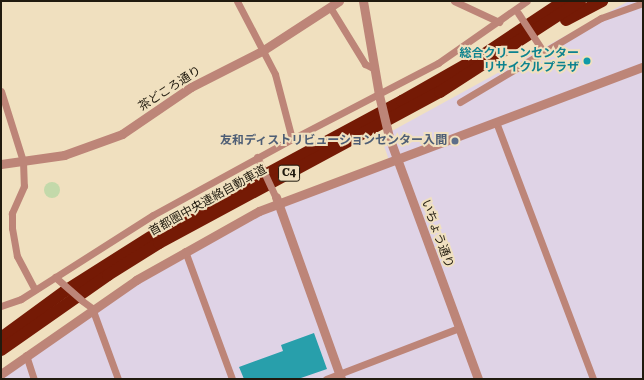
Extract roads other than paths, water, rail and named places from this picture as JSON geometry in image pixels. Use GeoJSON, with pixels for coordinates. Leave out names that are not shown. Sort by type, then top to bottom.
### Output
{"type":"FeatureCollection","features":[{"type":"Feature","properties":{"kind":"highway"},"geometry":{"type":"LineString","coordinates":[[483,55],[559,1]]}},
{"type":"Feature","properties":{"kind":"highway","name":"首都圏中央連絡自動車道"},"geometry":{"type":"LineString","coordinates":[[1,338],[65,291],[155,234],[483,55],[564,1]]}},
{"type":"Feature","properties":{"kind":"highway","name":"首都圏中央連絡自動車道"},"geometry":{"type":"LineString","coordinates":[[1,350],[102,278],[160,243],[472,72],[580,1]]}},
{"type":"Feature","properties":{"kind":"highway"},"geometry":{"type":"LineString","coordinates":[[472,72],[602,1]]}},
{"type":"Feature","properties":{"kind":"street"},"geometry":{"type":"LineString","coordinates":[[237,1],[275,74],[292,140]]}},
{"type":"Feature","properties":{"kind":"street","name":"茶どころ通り"},"geometry":{"type":"LineString","coordinates":[[1,164],[64,155],[122,134],[191,87],[262,51],[339,1]]}},
{"type":"Feature","properties":{"kind":"street","name":"いちょう通り"},"geometry":{"type":"LineString","coordinates":[[363,1],[372,68],[389,137],[478,379]]}},
{"type":"Feature","properties":{"kind":"street"},"geometry":{"type":"LineString","coordinates":[[454,1],[499,22]]}},
{"type":"Feature","properties":{"kind":"street"},"geometry":{"type":"LineString","coordinates":[[1,306],[35,290],[153,215],[257,157],[379,95],[438,63],[499,22],[517,12],[528,1]]}},
{"type":"Feature","properties":{"kind":"street"},"geometry":{"type":"LineString","coordinates":[[460,102],[543,50],[601,18],[643,3]]}},
{"type":"Feature","properties":{"kind":"street"},"geometry":{"type":"LineString","coordinates":[[330,7],[365,64],[372,68]]}},
{"type":"Feature","properties":{"kind":"street"},"geometry":{"type":"LineString","coordinates":[[517,12],[543,50]]}},
{"type":"Feature","properties":{"kind":"street"},"geometry":{"type":"LineString","coordinates":[[1,374],[92,308],[185,251],[277,199],[496,122],[643,67]]}},
{"type":"Feature","properties":{"kind":"street"},"geometry":{"type":"LineString","coordinates":[[1,91],[23,162],[24,186],[12,213],[12,228],[17,256],[35,290]]}},
{"type":"Feature","properties":{"kind":"street"},"geometry":{"type":"LineString","coordinates":[[496,122],[593,379]]}},
{"type":"Feature","properties":{"kind":"street"},"geometry":{"type":"LineString","coordinates":[[257,157],[277,199],[340,377]]}},
{"type":"Feature","properties":{"kind":"street"},"geometry":{"type":"LineString","coordinates":[[185,251],[232,379]]}},
{"type":"Feature","properties":{"kind":"street"},"geometry":{"type":"LineString","coordinates":[[55,277],[92,308],[118,379]]}},
{"type":"Feature","properties":{"kind":"street"},"geometry":{"type":"LineString","coordinates":[[326,379],[340,377],[459,328]]}},
{"type":"Feature","properties":{"kind":"street"},"geometry":{"type":"LineString","coordinates":[[26,355],[34,379]]}},
{"type":"Feature","properties":{"kind":"water"},"geometry":{"type":"Polygon","coordinates":[[[314,333],[327,369],[298,379],[244,379],[239,367],[283,351],[281,345],[314,333]]]}},
{"type":"Feature","properties":{"kind":"place","name":"総合クリーンセンター リサイクルプラザ"},"geometry":{"type":"Point","coordinates":[587,61]}},
{"type":"Feature","properties":{"kind":"place","name":"友和ディストリビューションセンター入間"},"geometry":{"type":"Point","coordinates":[455,141]}}]}
